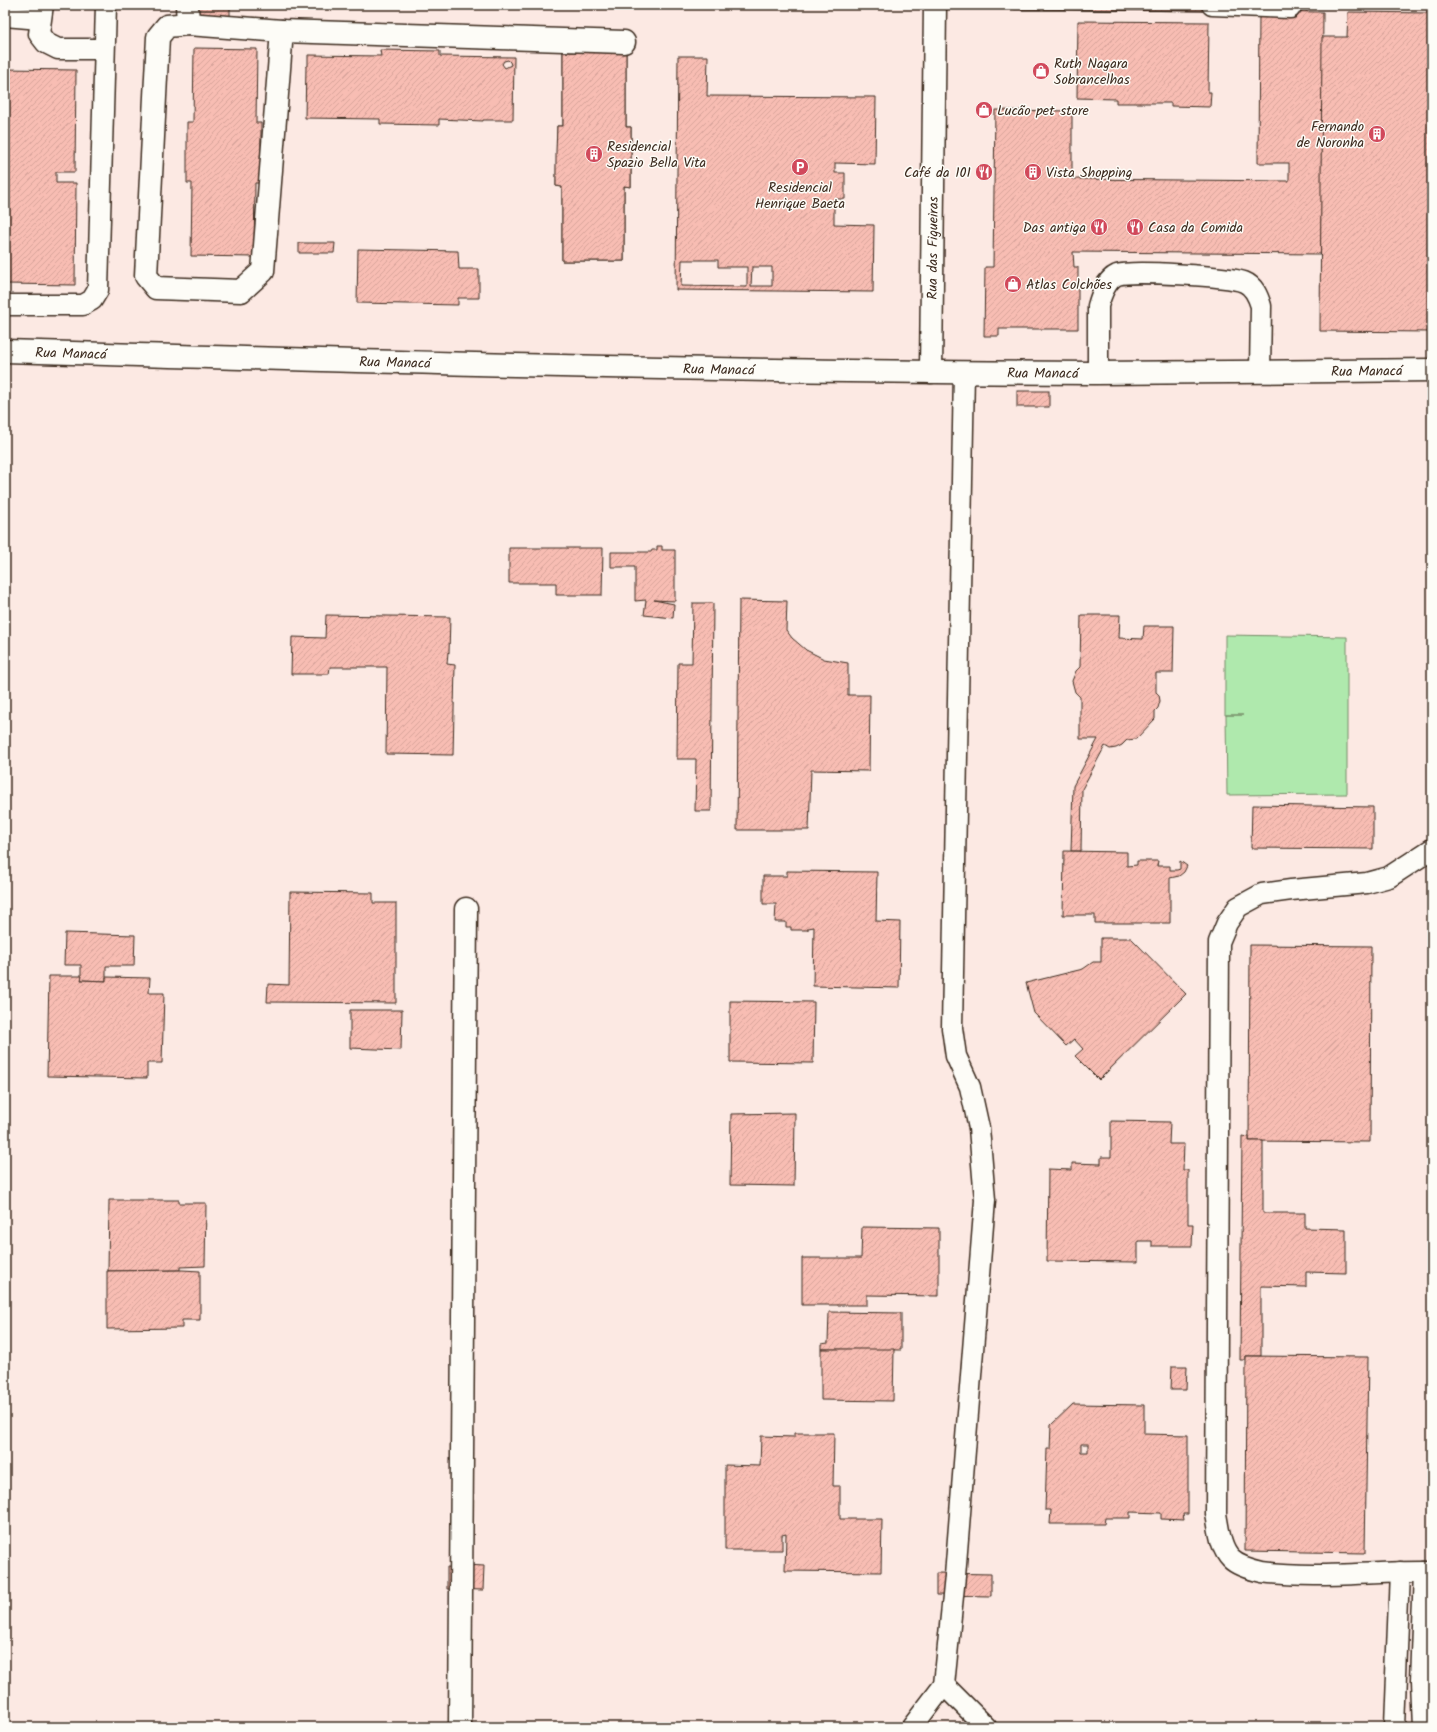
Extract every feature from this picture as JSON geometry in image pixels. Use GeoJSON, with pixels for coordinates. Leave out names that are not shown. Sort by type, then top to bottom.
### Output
{"type":"FeatureCollection","features":[{"type":"Feature","properties":{"kind":"street","name":"Rua das Figueiras"},"geometry":{"type":"LineString","coordinates":[[931,372],[935,5]]}},
{"type":"Feature","properties":{"kind":"street"},"geometry":{"type":"LineString","coordinates":[[282,31],[263,271],[241,292],[156,288],[146,276],[158,37],[167,26],[188,15],[282,31],[624,42]]}},
{"type":"Feature","properties":{"kind":"street","name":"Rua Manacá"},"geometry":{"type":"LineString","coordinates":[[5,351],[384,362],[931,372],[1098,373],[1432,370]]}},
{"type":"Feature","properties":{"kind":"street"},"geometry":{"type":"LineString","coordinates":[[460,1727],[466,909]]}},
{"type":"Feature","properties":{"kind":"lane"},"geometry":{"type":"LineString","coordinates":[[5,305],[76,306],[83,305],[96,296],[98,290],[106,5]]}},
{"type":"Feature","properties":{"kind":"lane"},"geometry":{"type":"LineString","coordinates":[[1212,5],[1290,8],[1292,5]]}},
{"type":"Feature","properties":{"kind":"lane"},"geometry":{"type":"LineString","coordinates":[[5,16],[42,12],[39,34],[46,44],[58,49],[104,49]]}},
{"type":"Feature","properties":{"kind":"lane"},"geometry":{"type":"LineString","coordinates":[[1098,373],[1098,306],[1101,296],[1107,283],[1117,275],[1132,274],[1212,276],[1244,282],[1253,289],[1259,297],[1261,306],[1260,372]]}},
{"type":"Feature","properties":{"kind":"lane"},"geometry":{"type":"LineString","coordinates":[[912,1727],[944,1685],[955,1576],[984,1200],[979,1128],[970,1087],[956,1056],[952,1028],[964,372]]}},
{"type":"Feature","properties":{"kind":"lane"},"geometry":{"type":"LineString","coordinates":[[1423,1727],[1421,1681],[1428,1572],[1310,1574],[1261,1571],[1243,1566],[1232,1560],[1223,1548],[1216,1514],[1219,942],[1227,923],[1238,907],[1262,894],[1367,883],[1389,877],[1432,849]]}},
{"type":"Feature","properties":{"kind":"lane"},"geometry":{"type":"LineString","coordinates":[[1394,1727],[1400,1572]]}},
{"type":"Feature","properties":{"kind":"lane"},"geometry":{"type":"LineString","coordinates":[[944,1685],[986,1727]]}},
{"type":"Feature","properties":{"kind":"green space"},"geometry":{"type":"Polygon","coordinates":[[[1225,635],[1347,637],[1347,794],[1227,795],[1225,635]]]}},
{"type":"Feature","properties":{"kind":"building"},"geometry":{"type":"Polygon","coordinates":[[[190,5],[230,5],[230,26],[190,25],[190,5]]]}},
{"type":"Feature","properties":{"kind":"building"},"geometry":{"type":"Polygon","coordinates":[[[1014,5],[1314,5],[1305,12],[1014,9],[1014,5]]]}},
{"type":"Feature","properties":{"kind":"building"},"geometry":{"type":"Polygon","coordinates":[[[1014,5],[1314,5],[1305,12],[1014,9],[1014,5]]]}},
{"type":"Feature","properties":{"kind":"building","name":"Vista Shopping"},"geometry":{"type":"Polygon","coordinates":[[[1259,11],[1323,12],[1321,254],[1073,252],[1074,267],[1078,267],[1078,329],[999,329],[999,336],[984,336],[985,267],[993,267],[995,110],[1072,111],[1072,179],[1289,181],[1289,163],[1258,163],[1259,11]]]}},
{"type":"Feature","properties":{"kind":"building","name":"Fernando de Noronha"},"geometry":{"type":"Polygon","coordinates":[[[1348,12],[1432,13],[1432,332],[1320,331],[1322,37],[1347,37],[1348,12]]]}},
{"type":"Feature","properties":{"kind":"building"},"geometry":{"type":"Polygon","coordinates":[[[1078,21],[1209,22],[1208,92],[1211,92],[1210,107],[1171,106],[1171,103],[1116,103],[1116,99],[1077,98],[1078,21]]]}},
{"type":"Feature","properties":{"kind":"building"},"geometry":{"type":"Polygon","coordinates":[[[194,48],[257,49],[256,123],[261,123],[261,183],[255,183],[254,257],[191,256],[192,183],[187,183],[187,122],[193,122],[194,48]]]}},
{"type":"Feature","properties":{"kind":"building"},"geometry":{"type":"Polygon","coordinates":[[[380,50],[440,51],[440,56],[514,57],[513,120],[483,121],[439,119],[439,125],[380,124],[380,119],[305,118],[306,66],[308,66],[308,55],[381,56],[380,50]],[[508,60],[504,61],[502,64],[505,68],[511,65],[508,60]]]}},
{"type":"Feature","properties":{"kind":"building","name":"Residencial Spazio Bella Vita"},"geometry":{"type":"Polygon","coordinates":[[[563,52],[626,52],[626,127],[631,127],[631,187],[624,186],[624,261],[562,261],[562,187],[556,186],[557,126],[563,126],[563,52]],[[567,246],[565,250],[565,254],[568,256],[575,254],[575,249],[571,246],[567,246]]]}},
{"type":"Feature","properties":{"kind":"building","name":"Residencial Spazio Bella Vita"},"geometry":{"type":"Polygon","coordinates":[[[563,52],[626,52],[626,127],[631,127],[631,187],[624,186],[624,261],[562,261],[562,187],[556,186],[556,151],[557,126],[563,126],[563,52]]]}},
{"type":"Feature","properties":{"kind":"building"},"geometry":{"type":"Polygon","coordinates":[[[678,56],[708,56],[707,96],[876,97],[875,164],[835,163],[835,173],[845,173],[845,199],[834,199],[834,224],[874,225],[873,292],[676,290],[678,56]],[[682,260],[681,286],[747,287],[747,267],[718,267],[718,260],[682,260]],[[752,267],[751,286],[772,286],[772,267],[752,267]]]}},
{"type":"Feature","properties":{"kind":"building"},"geometry":{"type":"Polygon","coordinates":[[[5,69],[76,70],[75,172],[56,172],[56,183],[76,183],[75,285],[5,284],[5,69]]]}},
{"type":"Feature","properties":{"kind":"building"},"geometry":{"type":"Polygon","coordinates":[[[299,243],[335,243],[334,253],[299,253],[299,243]]]}},
{"type":"Feature","properties":{"kind":"building"},"geometry":{"type":"Polygon","coordinates":[[[358,249],[458,251],[459,269],[479,269],[479,298],[458,298],[458,305],[357,303],[358,249]]]}},
{"type":"Feature","properties":{"kind":"building"},"geometry":{"type":"Polygon","coordinates":[[[1017,391],[1049,391],[1049,407],[1017,407],[1017,391]]]}},
{"type":"Feature","properties":{"kind":"building"},"geometry":{"type":"Polygon","coordinates":[[[657,546],[662,546],[662,550],[675,550],[675,601],[654,600],[674,604],[673,618],[644,615],[646,600],[635,601],[635,567],[611,567],[611,552],[651,552],[652,550],[657,550],[657,546]]]}},
{"type":"Feature","properties":{"kind":"building"},"geometry":{"type":"Polygon","coordinates":[[[509,548],[603,548],[602,595],[556,595],[556,583],[509,583],[509,548]]]}},
{"type":"Feature","properties":{"kind":"building"},"geometry":{"type":"Polygon","coordinates":[[[739,600],[787,601],[786,630],[792,638],[806,650],[824,659],[848,663],[848,695],[870,695],[869,771],[811,770],[809,830],[737,830],[739,600]]]}},
{"type":"Feature","properties":{"kind":"building"},"geometry":{"type":"Polygon","coordinates":[[[693,603],[713,603],[711,811],[695,811],[696,759],[677,759],[678,663],[692,663],[693,603]]]}},
{"type":"Feature","properties":{"kind":"building"},"geometry":{"type":"Polygon","coordinates":[[[326,615],[450,617],[449,653],[448,652],[447,664],[455,665],[453,755],[386,754],[387,667],[330,667],[329,674],[291,674],[292,637],[325,638],[326,615]]]}},
{"type":"Feature","properties":{"kind":"building"},"geometry":{"type":"Polygon","coordinates":[[[1081,615],[1120,615],[1119,638],[1143,639],[1144,626],[1174,626],[1173,673],[1156,673],[1156,692],[1159,695],[1160,701],[1158,708],[1155,711],[1155,719],[1136,739],[1127,740],[1116,748],[1110,749],[1105,746],[1082,789],[1081,851],[1071,851],[1073,786],[1098,739],[1080,739],[1080,697],[1075,692],[1072,681],[1076,671],[1080,667],[1081,615]]]}},
{"type":"Feature","properties":{"kind":"building"},"geometry":{"type":"Polygon","coordinates":[[[1252,805],[1373,807],[1373,849],[1251,848],[1252,805]]]}},
{"type":"Feature","properties":{"kind":"building"},"geometry":{"type":"Polygon","coordinates":[[[1064,851],[1127,852],[1127,866],[1137,865],[1137,861],[1158,861],[1157,866],[1170,866],[1170,870],[1180,869],[1180,861],[1187,866],[1184,872],[1179,876],[1170,878],[1170,923],[1095,923],[1095,915],[1063,915],[1064,851]]]}},
{"type":"Feature","properties":{"kind":"building"},"geometry":{"type":"Polygon","coordinates":[[[787,871],[877,872],[876,921],[900,922],[899,988],[813,986],[814,927],[808,928],[808,930],[791,930],[791,927],[786,927],[786,922],[775,922],[776,904],[763,904],[763,876],[787,876],[787,871]]]}},
{"type":"Feature","properties":{"kind":"building"},"geometry":{"type":"Polygon","coordinates":[[[290,892],[373,893],[373,903],[396,903],[396,1003],[267,1002],[268,984],[289,985],[290,892]]]}},
{"type":"Feature","properties":{"kind":"building"},"geometry":{"type":"Polygon","coordinates":[[[65,933],[135,935],[134,966],[106,966],[106,981],[81,980],[81,965],[64,965],[65,933]]]}},
{"type":"Feature","properties":{"kind":"building"},"geometry":{"type":"Polygon","coordinates":[[[1101,938],[1131,938],[1186,994],[1099,1080],[1075,1056],[1083,1049],[1074,1039],[1066,1046],[1034,1013],[1026,983],[1083,969],[1093,962],[1101,962],[1101,938]]]}},
{"type":"Feature","properties":{"kind":"building"},"geometry":{"type":"Polygon","coordinates":[[[1250,945],[1371,946],[1370,1142],[1249,1141],[1250,945]]]}},
{"type":"Feature","properties":{"kind":"building"},"geometry":{"type":"Polygon","coordinates":[[[49,976],[82,976],[81,980],[106,981],[106,977],[150,978],[149,993],[164,993],[162,1063],[147,1063],[147,1078],[47,1076],[49,976]]]}},
{"type":"Feature","properties":{"kind":"building"},"geometry":{"type":"Polygon","coordinates":[[[730,1001],[814,1002],[813,1063],[730,1062],[730,1001]]]}},
{"type":"Feature","properties":{"kind":"building"},"geometry":{"type":"Polygon","coordinates":[[[350,1010],[402,1010],[401,1050],[350,1048],[350,1010]]]}},
{"type":"Feature","properties":{"kind":"building"},"geometry":{"type":"Polygon","coordinates":[[[795,1113],[794,1186],[730,1185],[731,1114],[795,1113]]]}},
{"type":"Feature","properties":{"kind":"building"},"geometry":{"type":"Polygon","coordinates":[[[1111,1121],[1170,1122],[1169,1144],[1184,1144],[1183,1170],[1188,1170],[1188,1224],[1193,1224],[1192,1246],[1152,1246],[1152,1241],[1138,1241],[1138,1262],[1047,1261],[1048,1169],[1072,1170],[1072,1163],[1101,1164],[1101,1157],[1111,1157],[1111,1121]]]}},
{"type":"Feature","properties":{"kind":"building"},"geometry":{"type":"Polygon","coordinates":[[[1242,1136],[1249,1137],[1249,1141],[1263,1141],[1263,1213],[1305,1213],[1305,1228],[1346,1229],[1346,1273],[1306,1272],[1306,1287],[1261,1286],[1261,1356],[1246,1356],[1246,1360],[1240,1360],[1242,1136]]]}},
{"type":"Feature","properties":{"kind":"building"},"geometry":{"type":"Polygon","coordinates":[[[109,1200],[179,1200],[179,1203],[206,1203],[205,1266],[180,1267],[180,1270],[108,1271],[109,1200]]]}},
{"type":"Feature","properties":{"kind":"building"},"geometry":{"type":"Polygon","coordinates":[[[862,1227],[939,1228],[939,1296],[867,1295],[867,1305],[802,1305],[802,1258],[861,1258],[862,1227]]]}},
{"type":"Feature","properties":{"kind":"building"},"geometry":{"type":"Polygon","coordinates":[[[107,1271],[200,1271],[200,1320],[182,1320],[182,1328],[107,1329],[107,1271]]]}},
{"type":"Feature","properties":{"kind":"building"},"geometry":{"type":"Polygon","coordinates":[[[829,1312],[901,1313],[901,1350],[821,1349],[821,1344],[828,1343],[829,1312]]]}},
{"type":"Feature","properties":{"kind":"building"},"geometry":{"type":"Polygon","coordinates":[[[821,1349],[894,1349],[893,1401],[821,1400],[821,1349]]]}},
{"type":"Feature","properties":{"kind":"building"},"geometry":{"type":"Polygon","coordinates":[[[1246,1356],[1368,1357],[1365,1553],[1245,1551],[1246,1356]]]}},
{"type":"Feature","properties":{"kind":"building"},"geometry":{"type":"Polygon","coordinates":[[[1172,1366],[1187,1366],[1186,1390],[1171,1390],[1172,1366]]]}},
{"type":"Feature","properties":{"kind":"building"},"geometry":{"type":"Polygon","coordinates":[[[1073,1404],[1144,1405],[1144,1434],[1188,1435],[1188,1514],[1183,1514],[1184,1520],[1161,1519],[1161,1513],[1130,1512],[1130,1518],[1105,1518],[1104,1524],[1050,1524],[1051,1510],[1045,1510],[1047,1449],[1050,1449],[1051,1425],[1073,1404]],[[1081,1444],[1081,1452],[1088,1452],[1088,1444],[1081,1444]]]}},
{"type":"Feature","properties":{"kind":"building"},"geometry":{"type":"Polygon","coordinates":[[[794,1433],[834,1433],[833,1486],[840,1486],[840,1519],[882,1519],[881,1572],[785,1571],[786,1534],[782,1535],[782,1550],[725,1550],[725,1465],[760,1466],[761,1436],[794,1437],[794,1433]]]}},
{"type":"Feature","properties":{"kind":"building"},"geometry":{"type":"Polygon","coordinates":[[[466,1565],[484,1566],[483,1590],[447,1589],[447,1567],[466,1568],[466,1565]]]}},
{"type":"Feature","properties":{"kind":"building"},"geometry":{"type":"Polygon","coordinates":[[[936,1573],[991,1574],[991,1596],[936,1595],[936,1573]]]}},
{"type":"Feature","properties":{"kind":"place","name":"Ruth Nagara Sobrancelhas"},"geometry":{"type":"Point","coordinates":[1041,71]}},
{"type":"Feature","properties":{"kind":"place","name":"Lucão pet store"},"geometry":{"type":"Point","coordinates":[984,110]}},
{"type":"Feature","properties":{"kind":"place","name":"Fernando de Noronha"},"geometry":{"type":"Point","coordinates":[1377,134]}},
{"type":"Feature","properties":{"kind":"place","name":"Residencial Spazio Bella Vita"},"geometry":{"type":"Point","coordinates":[594,154]}},
{"type":"Feature","properties":{"kind":"place","name":"Residencial Henrique Baeta"},"geometry":{"type":"Point","coordinates":[800,167]}},
{"type":"Feature","properties":{"kind":"place","name":"Café da 101"},"geometry":{"type":"Point","coordinates":[984,172]}},
{"type":"Feature","properties":{"kind":"place","name":"Vista Shopping"},"geometry":{"type":"Point","coordinates":[1033,172]}},
{"type":"Feature","properties":{"kind":"place","name":"Das antiga"},"geometry":{"type":"Point","coordinates":[1099,227]}},
{"type":"Feature","properties":{"kind":"place","name":"Casa da Comida"},"geometry":{"type":"Point","coordinates":[1135,227]}},
{"type":"Feature","properties":{"kind":"place","name":"Atlas Colchões"},"geometry":{"type":"Point","coordinates":[1013,284]}}]}
